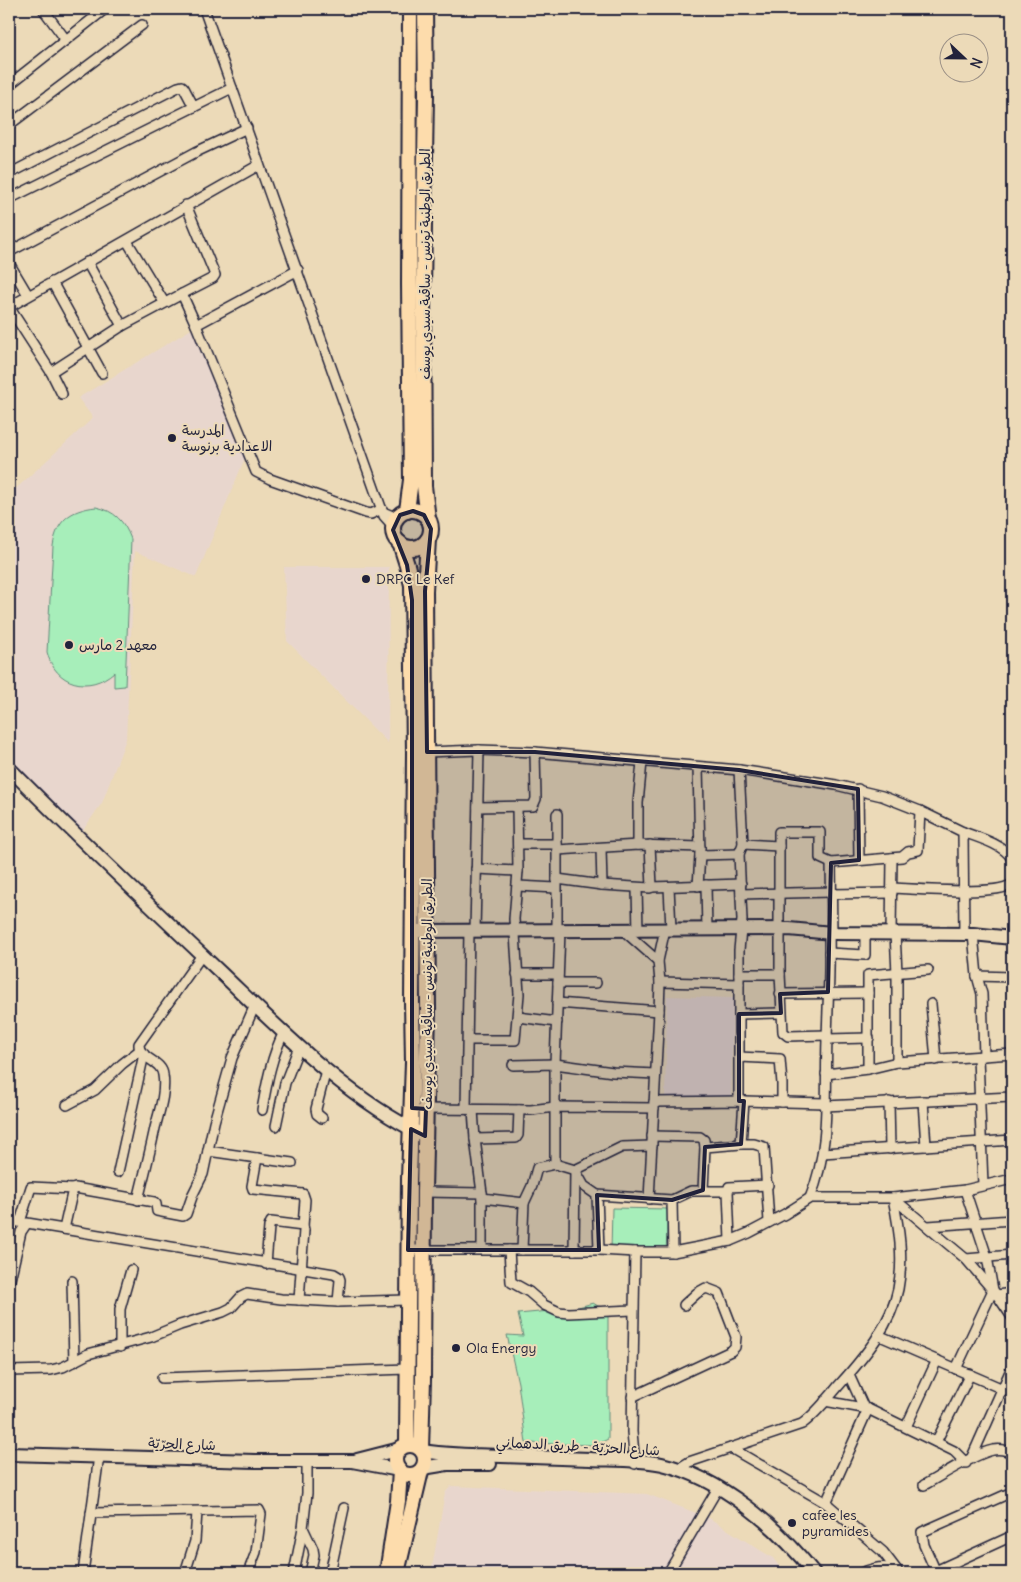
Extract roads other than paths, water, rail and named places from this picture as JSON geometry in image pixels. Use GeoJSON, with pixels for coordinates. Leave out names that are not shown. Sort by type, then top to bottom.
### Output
{"type":"FeatureCollection","features":[{"type":"Feature","properties":{"kind":"main road","name":"الطريق الوطنية تونس - ساقية سيدي يوسف"},"geometry":{"type":"LineString","coordinates":[[399,518],[411,480],[409,285],[410,9]]}},
{"type":"Feature","properties":{"kind":"main road","name":"الطريق الوطنية تونس - ساقية سيدي يوسف"},"geometry":{"type":"LineString","coordinates":[[425,9],[424,477],[428,519]]}},
{"type":"Feature","properties":{"kind":"main road"},"geometry":{"type":"LineString","coordinates":[[419,512],[428,519],[431,529],[428,539],[423,545],[407,548],[400,544],[394,534],[399,518],[419,512]]}},
{"type":"Feature","properties":{"kind":"main road","name":"الطريق الوطنية تونس - ساقية سيدي يوسف"},"geometry":{"type":"LineString","coordinates":[[412,1449],[407,1369],[410,1129],[419,1109],[428,931],[425,592],[428,539]]}},
{"type":"Feature","properties":{"kind":"main road","name":"الطريق الوطنية تونس - ساقية سيدي يوسف"},"geometry":{"type":"LineString","coordinates":[[400,544],[409,574],[412,600],[414,752],[412,931],[419,1109],[425,1136],[423,1249],[412,1449]]}},
{"type":"Feature","properties":{"kind":"main road"},"geometry":{"type":"LineString","coordinates":[[9,768],[70,830],[299,1047],[370,1105],[425,1136]]}},
{"type":"Feature","properties":{"kind":"main road"},"geometry":{"type":"LineString","coordinates":[[412,931],[779,929],[831,933],[969,934],[1012,938]]}},
{"type":"Feature","properties":{"kind":"main road"},"geometry":{"type":"LineString","coordinates":[[398,1573],[425,1460],[412,1449],[396,1458],[400,1471],[408,1475],[417,1474],[422,1470]]}},
{"type":"Feature","properties":{"kind":"main road","name":"شارع الحرّيّة"},"geometry":{"type":"LineString","coordinates":[[9,1454],[355,1461],[412,1449]]}},
{"type":"Feature","properties":{"kind":"main road","name":"شارع الحرّيّة - طريق الدهماني"},"geometry":{"type":"LineString","coordinates":[[412,1449],[454,1455],[634,1464],[687,1478],[717,1490],[748,1509],[784,1538],[814,1573]]}},
{"type":"Feature","properties":{"kind":"main road","name":"شارع الحرّيّة"},"geometry":{"type":"LineString","coordinates":[[355,1461],[400,1471]]}},
{"type":"Feature","properties":{"kind":"main road","name":"شارع الحرّيّة - طريق الدهماني"},"geometry":{"type":"LineString","coordinates":[[422,1470],[462,1464],[659,1464],[678,1469],[699,1477],[747,1514],[788,1551],[803,1573]]}},
{"type":"Feature","properties":{"kind":"main road"},"geometry":{"type":"LineString","coordinates":[[387,1573],[398,1501],[400,1471]]}},
{"type":"Feature","properties":{"kind":"street"},"geometry":{"type":"LineString","coordinates":[[43,9],[66,40]]}},
{"type":"Feature","properties":{"kind":"street"},"geometry":{"type":"LineString","coordinates":[[9,85],[105,9]]}},
{"type":"Feature","properties":{"kind":"street"},"geometry":{"type":"LineString","coordinates":[[204,9],[382,510]]}},
{"type":"Feature","properties":{"kind":"street"},"geometry":{"type":"LineString","coordinates":[[9,125],[142,25]]}},
{"type":"Feature","properties":{"kind":"street"},"geometry":{"type":"LineString","coordinates":[[9,174],[178,87],[182,86],[184,88],[194,107]]}},
{"type":"Feature","properties":{"kind":"street"},"geometry":{"type":"LineString","coordinates":[[9,199],[232,88]]}},
{"type":"Feature","properties":{"kind":"street"},"geometry":{"type":"LineString","coordinates":[[9,252],[196,152],[247,128]]}},
{"type":"Feature","properties":{"kind":"street"},"geometry":{"type":"LineString","coordinates":[[62,394],[51,372],[9,307],[259,165]]}},
{"type":"Feature","properties":{"kind":"street"},"geometry":{"type":"LineString","coordinates":[[51,372],[122,326],[164,302],[213,278],[215,275],[186,205]]}},
{"type":"Feature","properties":{"kind":"street"},"geometry":{"type":"LineString","coordinates":[[127,241],[164,302]]}},
{"type":"Feature","properties":{"kind":"street"},"geometry":{"type":"LineString","coordinates":[[87,262],[122,326]]}},
{"type":"Feature","properties":{"kind":"street"},"geometry":{"type":"LineString","coordinates":[[9,263],[28,295]]}},
{"type":"Feature","properties":{"kind":"street"},"geometry":{"type":"LineString","coordinates":[[196,324],[298,270]]}},
{"type":"Feature","properties":{"kind":"street"},"geometry":{"type":"LineString","coordinates":[[52,282],[102,373]]}},
{"type":"Feature","properties":{"kind":"street"},"geometry":{"type":"LineString","coordinates":[[182,294],[256,472],[270,479],[366,514],[382,510],[399,518]]}},
{"type":"Feature","properties":{"kind":"street"},"geometry":{"type":"LineString","coordinates":[[427,752],[479,750],[535,752],[739,770],[858,789],[920,811],[1001,848],[1010,854],[1012,859]]}},
{"type":"Feature","properties":{"kind":"street"},"geometry":{"type":"LineString","coordinates":[[479,750],[476,869],[468,1040],[470,1110],[482,1196],[482,1249]]}},
{"type":"Feature","properties":{"kind":"street"},"geometry":{"type":"LineString","coordinates":[[478,807],[532,807],[535,803],[535,752]]}},
{"type":"Feature","properties":{"kind":"street"},"geometry":{"type":"LineString","coordinates":[[638,845],[638,803],[642,762]]}},
{"type":"Feature","properties":{"kind":"street"},"geometry":{"type":"LineString","coordinates":[[698,767],[700,851],[707,930]]}},
{"type":"Feature","properties":{"kind":"street"},"geometry":{"type":"LineString","coordinates":[[739,770],[743,844],[739,854],[741,889],[739,1057],[742,1144]]}},
{"type":"Feature","properties":{"kind":"street"},"geometry":{"type":"LineString","coordinates":[[858,789],[860,860]]}},
{"type":"Feature","properties":{"kind":"street"},"geometry":{"type":"LineString","coordinates":[[468,1040],[515,1040],[518,1017],[515,931],[518,886],[517,807]]}},
{"type":"Feature","properties":{"kind":"street"},"geometry":{"type":"LineString","coordinates":[[868,1038],[786,1036],[783,1032],[780,994],[779,832],[820,832],[820,858],[831,863],[892,858],[904,856],[908,852],[918,850],[920,811]]}},
{"type":"Feature","properties":{"kind":"street"},"geometry":{"type":"LineString","coordinates":[[555,1164],[555,1064],[558,978],[557,814]]}},
{"type":"Feature","properties":{"kind":"street"},"geometry":{"type":"LineString","coordinates":[[963,832],[969,934],[982,994],[979,1098],[983,1186]]}},
{"type":"Feature","properties":{"kind":"street"},"geometry":{"type":"LineString","coordinates":[[518,844],[601,848],[650,845],[739,854]]}},
{"type":"Feature","properties":{"kind":"street"},"geometry":{"type":"LineString","coordinates":[[743,844],[779,846]]}},
{"type":"Feature","properties":{"kind":"street"},"geometry":{"type":"LineString","coordinates":[[650,845],[652,887]]}},
{"type":"Feature","properties":{"kind":"street"},"geometry":{"type":"LineString","coordinates":[[601,848],[602,885]]}},
{"type":"Feature","properties":{"kind":"street"},"geometry":{"type":"LineString","coordinates":[[892,858],[893,933],[897,973],[897,1062]]}},
{"type":"Feature","properties":{"kind":"street"},"geometry":{"type":"LineString","coordinates":[[810,1198],[818,1176],[823,1153],[831,933],[831,863]]}},
{"type":"Feature","properties":{"kind":"street"},"geometry":{"type":"LineString","coordinates":[[476,869],[518,871]]}},
{"type":"Feature","properties":{"kind":"street"},"geometry":{"type":"LineString","coordinates":[[518,886],[557,884],[602,885],[646,889],[652,887],[702,886],[779,894],[965,890],[981,892],[1006,888],[1012,884]]}},
{"type":"Feature","properties":{"kind":"street"},"geometry":{"type":"LineString","coordinates":[[649,1199],[659,1011],[660,982],[658,961],[668,929],[669,887]]}},
{"type":"Feature","properties":{"kind":"street"},"geometry":{"type":"LineString","coordinates":[[637,889],[638,931]]}},
{"type":"Feature","properties":{"kind":"street"},"geometry":{"type":"LineString","coordinates":[[624,931],[658,961]]}},
{"type":"Feature","properties":{"kind":"street"},"geometry":{"type":"LineString","coordinates":[[830,953],[865,955],[865,932]]}},
{"type":"Feature","properties":{"kind":"street"},"geometry":{"type":"LineString","coordinates":[[138,1200],[160,1108],[164,1077],[161,1068],[142,1052],[138,1046],[202,955]]}},
{"type":"Feature","properties":{"kind":"street"},"geometry":{"type":"LineString","coordinates":[[868,1069],[868,975],[928,970]]}},
{"type":"Feature","properties":{"kind":"street"},"geometry":{"type":"LineString","coordinates":[[517,974],[596,983]]}},
{"type":"Feature","properties":{"kind":"street"},"geometry":{"type":"LineString","coordinates":[[660,982],[739,979],[780,974]]}},
{"type":"Feature","properties":{"kind":"street"},"geometry":{"type":"LineString","coordinates":[[977,976],[1012,977]]}},
{"type":"Feature","properties":{"kind":"street"},"geometry":{"type":"LineString","coordinates":[[780,994],[868,993]]}},
{"type":"Feature","properties":{"kind":"street"},"geometry":{"type":"LineString","coordinates":[[557,1003],[659,1011]]}},
{"type":"Feature","properties":{"kind":"street"},"geometry":{"type":"LineString","coordinates":[[931,1004],[936,1060]]}},
{"type":"Feature","properties":{"kind":"street"},"geometry":{"type":"LineString","coordinates":[[9,1284],[12,1258],[22,1232],[31,1187],[77,1188],[156,1203],[157,1211],[184,1216],[203,1174],[214,1122],[232,1058],[255,1005]]}},
{"type":"Feature","properties":{"kind":"street"},"geometry":{"type":"LineString","coordinates":[[739,1014],[781,1013]]}},
{"type":"Feature","properties":{"kind":"street"},"geometry":{"type":"LineString","coordinates":[[518,1017],[557,1022]]}},
{"type":"Feature","properties":{"kind":"street"},"geometry":{"type":"LineString","coordinates":[[262,1110],[270,1068],[284,1032]]}},
{"type":"Feature","properties":{"kind":"street"},"geometry":{"type":"LineString","coordinates":[[276,1126],[285,1083],[299,1047]]}},
{"type":"Feature","properties":{"kind":"street"},"geometry":{"type":"LineString","coordinates":[[66,1105],[93,1092],[122,1064],[142,1052]]}},
{"type":"Feature","properties":{"kind":"street"},"geometry":{"type":"LineString","coordinates":[[118,1172],[142,1052]]}},
{"type":"Feature","properties":{"kind":"street"},"geometry":{"type":"LineString","coordinates":[[826,1074],[868,1069],[897,1062],[1012,1054]]}},
{"type":"Feature","properties":{"kind":"street"},"geometry":{"type":"LineString","coordinates":[[739,1057],[775,1057],[780,1060],[782,1102]]}},
{"type":"Feature","properties":{"kind":"street"},"geometry":{"type":"LineString","coordinates":[[513,1065],[555,1064],[613,1072],[655,1074]]}},
{"type":"Feature","properties":{"kind":"street"},"geometry":{"type":"LineString","coordinates":[[322,1118],[317,1114],[316,1109],[326,1070]]}},
{"type":"Feature","properties":{"kind":"street"},"geometry":{"type":"LineString","coordinates":[[419,1109],[531,1110],[555,1107],[742,1101],[825,1104],[1012,1097]]}},
{"type":"Feature","properties":{"kind":"street"},"geometry":{"type":"LineString","coordinates":[[923,1100],[926,1146]]}},
{"type":"Feature","properties":{"kind":"street"},"geometry":{"type":"LineString","coordinates":[[889,1102],[890,1149]]}},
{"type":"Feature","properties":{"kind":"street"},"geometry":{"type":"LineString","coordinates":[[475,1139],[516,1138],[518,1135],[519,1110]]}},
{"type":"Feature","properties":{"kind":"street"},"geometry":{"type":"LineString","coordinates":[[652,1136],[700,1137],[704,1140],[703,1190]]}},
{"type":"Feature","properties":{"kind":"street"},"geometry":{"type":"LineString","coordinates":[[823,1153],[1012,1140]]}},
{"type":"Feature","properties":{"kind":"street"},"geometry":{"type":"LineString","coordinates":[[705,1147],[742,1144],[754,1144],[764,1147],[769,1222]]}},
{"type":"Feature","properties":{"kind":"street"},"geometry":{"type":"LineString","coordinates":[[522,1250],[524,1203],[532,1186],[537,1168],[555,1164],[575,1170],[622,1147],[652,1146]]}},
{"type":"Feature","properties":{"kind":"street"},"geometry":{"type":"LineString","coordinates":[[208,1151],[292,1163]]}},
{"type":"Feature","properties":{"kind":"street"},"geometry":{"type":"LineString","coordinates":[[257,1158],[253,1189],[303,1194],[305,1200],[299,1300]]}},
{"type":"Feature","properties":{"kind":"street"},"geometry":{"type":"LineString","coordinates":[[575,1170],[584,1186],[597,1196],[672,1200],[686,1192],[728,1190],[732,1186],[768,1185]]}},
{"type":"Feature","properties":{"kind":"street"},"geometry":{"type":"LineString","coordinates":[[574,1250],[575,1170]]}},
{"type":"Feature","properties":{"kind":"street"},"geometry":{"type":"LineString","coordinates":[[408,1250],[482,1249],[673,1252],[730,1241],[749,1233],[810,1198],[893,1198],[965,1190],[1012,1179]]}},
{"type":"Feature","properties":{"kind":"street"},"geometry":{"type":"LineString","coordinates":[[64,1229],[73,1189]]}},
{"type":"Feature","properties":{"kind":"street"},"geometry":{"type":"LineString","coordinates":[[728,1190],[730,1241]]}},
{"type":"Feature","properties":{"kind":"street"},"geometry":{"type":"LineString","coordinates":[[956,1369],[995,1292],[987,1257],[965,1190]]}},
{"type":"Feature","properties":{"kind":"street"},"geometry":{"type":"LineString","coordinates":[[424,1192],[482,1196],[524,1203]]}},
{"type":"Feature","properties":{"kind":"street"},"geometry":{"type":"LineString","coordinates":[[597,1196],[599,1250]]}},
{"type":"Feature","properties":{"kind":"street"},"geometry":{"type":"LineString","coordinates":[[893,1198],[966,1259],[995,1292],[1012,1317]]}},
{"type":"Feature","properties":{"kind":"street"},"geometry":{"type":"LineString","coordinates":[[678,1469],[688,1462],[802,1424],[814,1415],[849,1375],[878,1335],[891,1312],[898,1289],[901,1246],[893,1198]]}},
{"type":"Feature","properties":{"kind":"street"},"geometry":{"type":"LineString","coordinates":[[672,1200],[673,1252]]}},
{"type":"Feature","properties":{"kind":"street"},"geometry":{"type":"LineString","coordinates":[[9,1220],[337,1275],[340,1280],[338,1302]]}},
{"type":"Feature","properties":{"kind":"street"},"geometry":{"type":"LineString","coordinates":[[928,1226],[1012,1220]]}},
{"type":"Feature","properties":{"kind":"street"},"geometry":{"type":"LineString","coordinates":[[266,1264],[270,1223],[303,1226]]}},
{"type":"Feature","properties":{"kind":"street"},"geometry":{"type":"LineString","coordinates":[[509,1250],[511,1282],[530,1292],[551,1308],[568,1313],[633,1310]]}},
{"type":"Feature","properties":{"kind":"street"},"geometry":{"type":"LineString","coordinates":[[634,1464],[632,1397],[635,1252]]}},
{"type":"Feature","properties":{"kind":"street"},"geometry":{"type":"LineString","coordinates":[[966,1259],[1012,1255]]}},
{"type":"Feature","properties":{"kind":"street"},"geometry":{"type":"LineString","coordinates":[[120,1347],[120,1309],[131,1270]]}},
{"type":"Feature","properties":{"kind":"street"},"geometry":{"type":"LineString","coordinates":[[72,1281],[74,1362]]}},
{"type":"Feature","properties":{"kind":"street"},"geometry":{"type":"LineString","coordinates":[[632,1397],[731,1351],[735,1347],[736,1337],[719,1293],[706,1288],[697,1293],[684,1305]]}},
{"type":"Feature","properties":{"kind":"street"},"geometry":{"type":"LineString","coordinates":[[995,1292],[1012,1293]]}},
{"type":"Feature","properties":{"kind":"street"},"geometry":{"type":"LineString","coordinates":[[9,1371],[51,1370],[74,1362],[88,1354],[120,1347],[228,1310],[247,1294],[338,1302],[407,1300]]}},
{"type":"Feature","properties":{"kind":"street"},"geometry":{"type":"LineString","coordinates":[[878,1335],[1012,1393]]}},
{"type":"Feature","properties":{"kind":"street"},"geometry":{"type":"LineString","coordinates":[[906,1427],[937,1360]]}},
{"type":"Feature","properties":{"kind":"street"},"geometry":{"type":"LineString","coordinates":[[969,1461],[1012,1367]]}},
{"type":"Feature","properties":{"kind":"street"},"geometry":{"type":"LineString","coordinates":[[162,1378],[407,1369]]}},
{"type":"Feature","properties":{"kind":"street"},"geometry":{"type":"LineString","coordinates":[[936,1442],[970,1374]]}},
{"type":"Feature","properties":{"kind":"street"},"geometry":{"type":"LineString","coordinates":[[826,1503],[866,1409],[849,1375]]}},
{"type":"Feature","properties":{"kind":"street"},"geometry":{"type":"LineString","coordinates":[[825,1401],[866,1409],[954,1451],[969,1461]]}},
{"type":"Feature","properties":{"kind":"street"},"geometry":{"type":"LineString","coordinates":[[731,1448],[826,1503],[883,1552],[899,1571]]}},
{"type":"Feature","properties":{"kind":"street"},"geometry":{"type":"LineString","coordinates":[[924,1485],[993,1450],[1004,1450],[1012,1454]]}},
{"type":"Feature","properties":{"kind":"street"},"geometry":{"type":"LineString","coordinates":[[83,1573],[99,1456]]}},
{"type":"Feature","properties":{"kind":"street"},"geometry":{"type":"LineString","coordinates":[[294,1573],[303,1528],[307,1493],[307,1461]]}},
{"type":"Feature","properties":{"kind":"street"},"geometry":{"type":"LineString","coordinates":[[668,1573],[717,1490]]}},
{"type":"Feature","properties":{"kind":"street"},"geometry":{"type":"LineString","coordinates":[[1012,1492],[922,1532],[922,1540],[933,1572],[1012,1536]]}},
{"type":"Feature","properties":{"kind":"street"},"geometry":{"type":"LineString","coordinates":[[330,1573],[344,1508]]}},
{"type":"Feature","properties":{"kind":"street"},"geometry":{"type":"LineString","coordinates":[[91,1513],[260,1511],[257,1546],[248,1573]]}},
{"type":"Feature","properties":{"kind":"street"},"geometry":{"type":"LineString","coordinates":[[185,1573],[195,1541],[197,1512]]}},
{"type":"Feature","properties":{"kind":"street"},"geometry":{"type":"LineString","coordinates":[[303,1528],[314,1555],[310,1573]]}},
{"type":"Feature","properties":{"kind":"street"},"geometry":{"type":"LineString","coordinates":[[861,1573],[881,1567],[899,1571]]}},
{"type":"Feature","properties":{"kind":"place","name":"المدرسة الاعدادية برنوسة"},"geometry":{"type":"Point","coordinates":[172,438]}},
{"type":"Feature","properties":{"kind":"place","name":"DRPC Le Kef"},"geometry":{"type":"Point","coordinates":[366,579]}},
{"type":"Feature","properties":{"kind":"place","name":"معهد 2 مارس"},"geometry":{"type":"Point","coordinates":[69,645]}},
{"type":"Feature","properties":{"kind":"place","name":"Ola Energy"},"geometry":{"type":"Point","coordinates":[456,1348]}},
{"type":"Feature","properties":{"kind":"place","name":"cafee les pyramides"},"geometry":{"type":"Point","coordinates":[792,1523]}}]}
